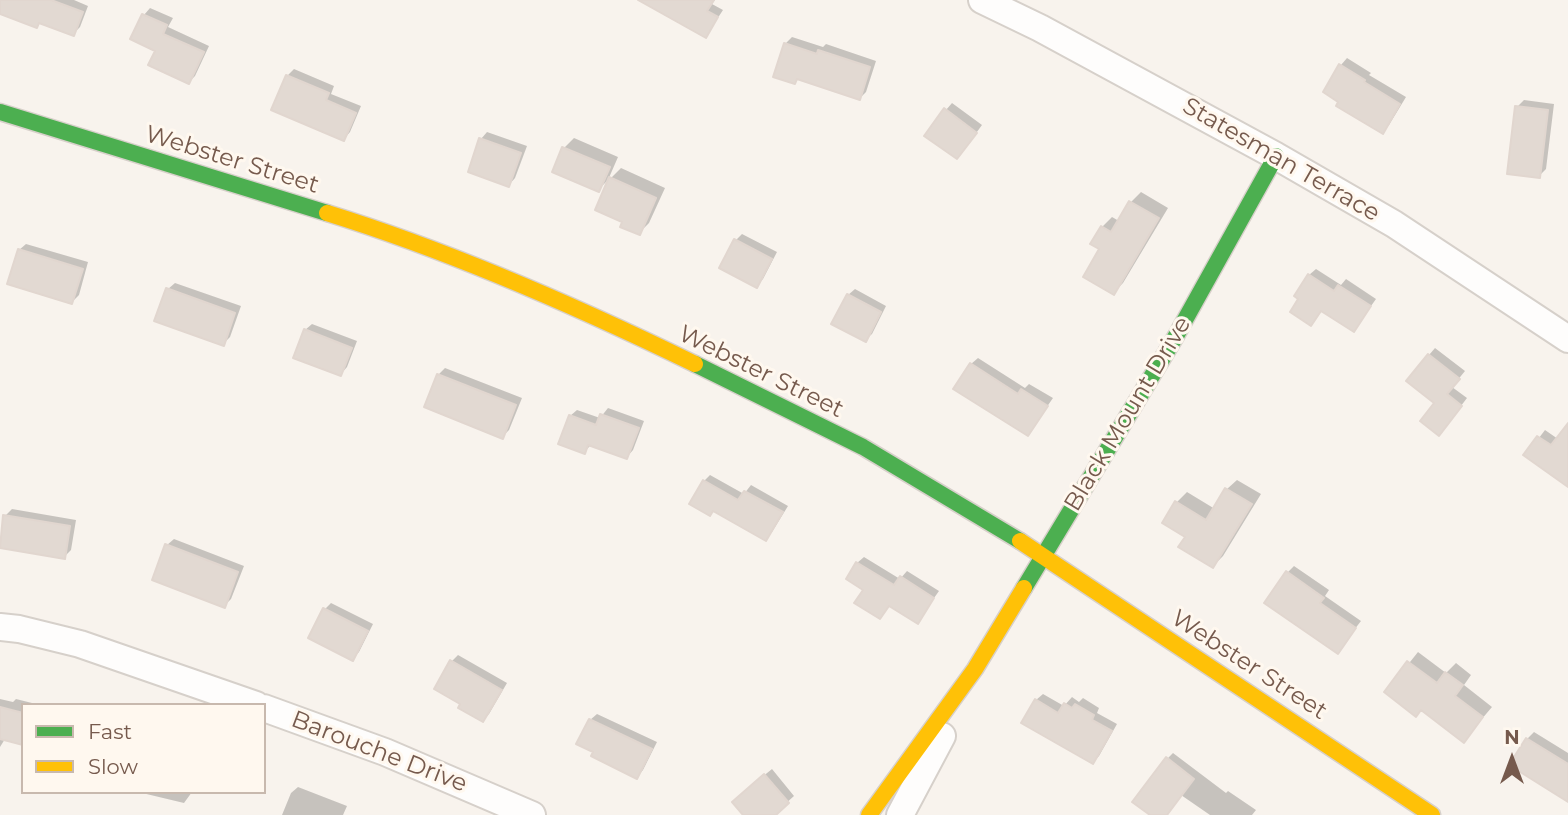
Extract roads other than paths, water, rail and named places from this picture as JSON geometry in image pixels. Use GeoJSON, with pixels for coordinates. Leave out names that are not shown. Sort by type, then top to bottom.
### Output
{"type":"FeatureCollection","features":[{"type":"Feature","properties":{"kind":"street","name":"Statesman Terrace"},"geometry":{"type":"LineString","coordinates":[[982,0],[1098,59],[1394,224],[1568,339]]}},
{"type":"Feature","properties":{"kind":"street","name":"Webster Street"},"geometry":{"type":"LineString","coordinates":[[0,112],[370,228],[516,283],[682,358],[863,447],[1044,555],[1432,815]]}},
{"type":"Feature","properties":{"kind":"street","name":"Black Mount Drive"},"geometry":{"type":"LineString","coordinates":[[900,815],[975,669],[1176,336],[1276,156]]}},
{"type":"Feature","properties":{"kind":"street"},"geometry":{"type":"LineString","coordinates":[[0,627],[19,629],[80,645],[250,703]]}},
{"type":"Feature","properties":{"kind":"street","name":"Black Mount Drive"},"geometry":{"type":"LineString","coordinates":[[869,815],[975,669]]}},
{"type":"Feature","properties":{"kind":"street","name":"Barouche Drive"},"geometry":{"type":"LineString","coordinates":[[266,709],[385,752],[532,815]]}}]}
